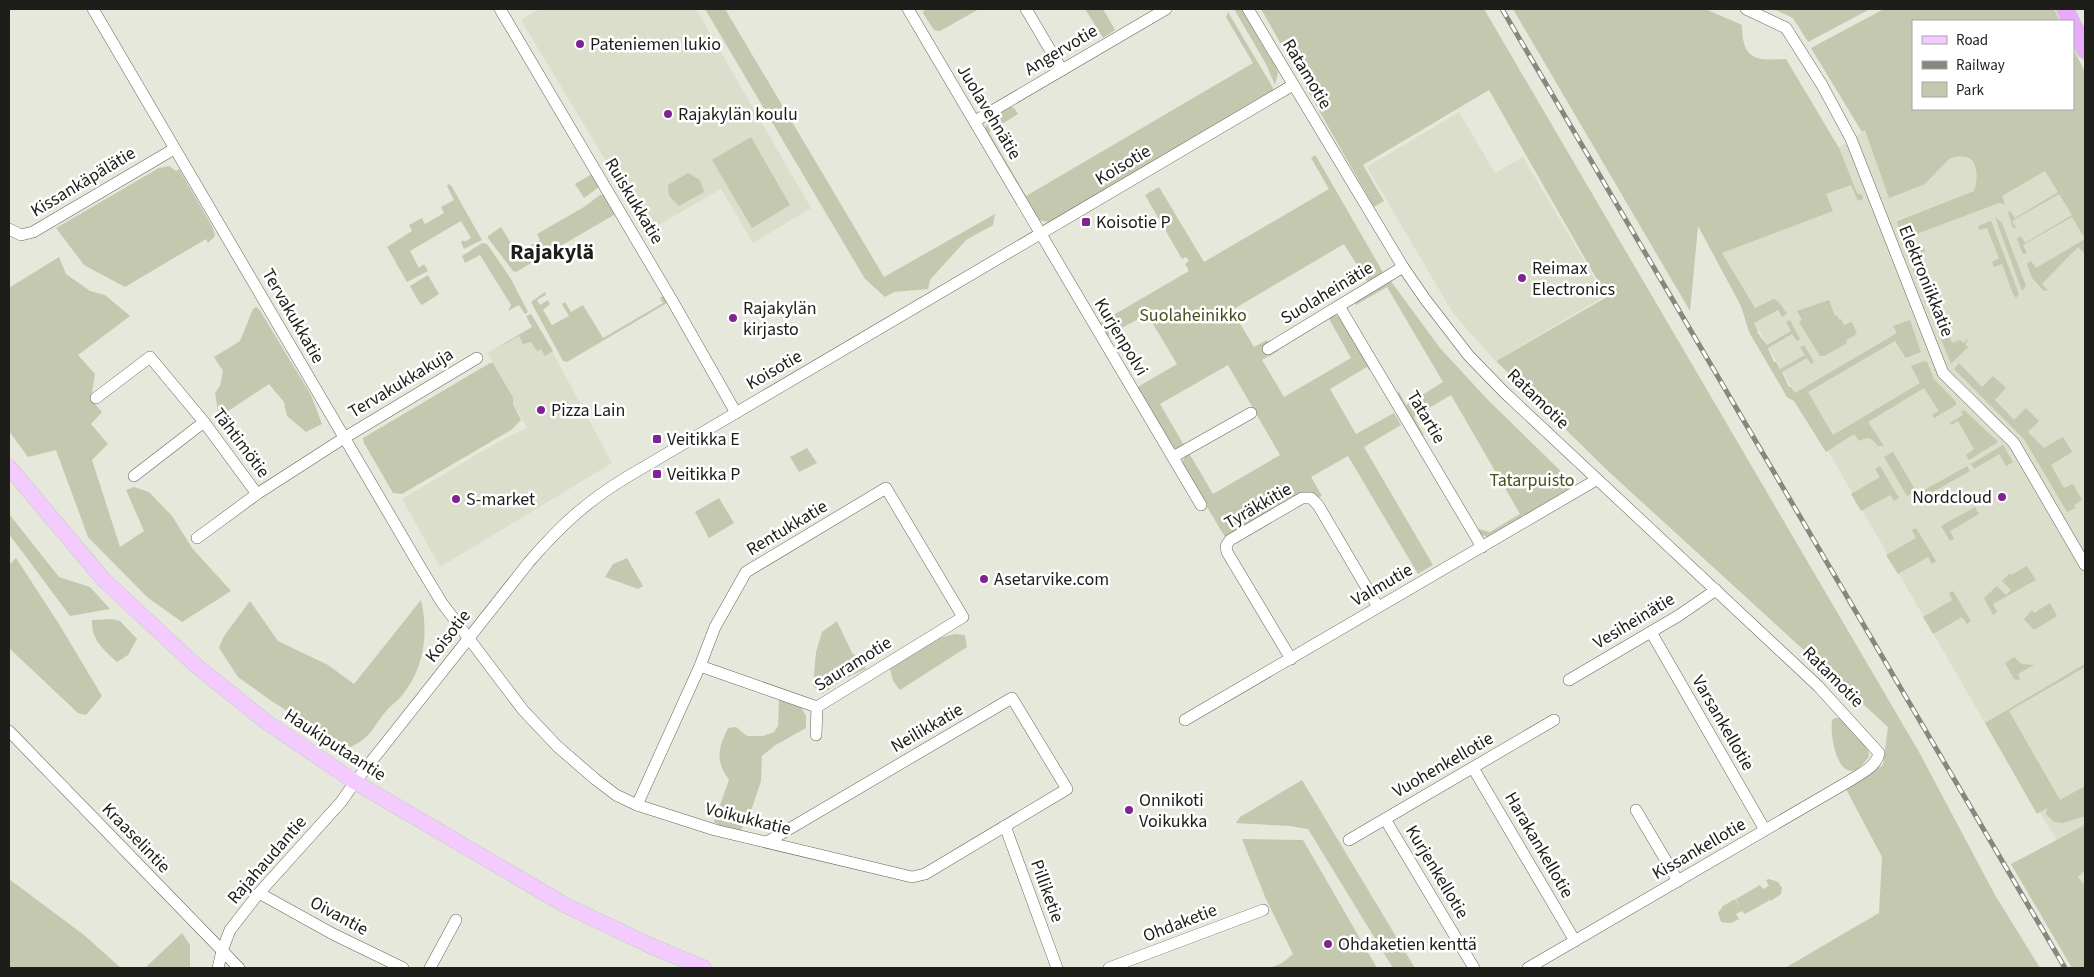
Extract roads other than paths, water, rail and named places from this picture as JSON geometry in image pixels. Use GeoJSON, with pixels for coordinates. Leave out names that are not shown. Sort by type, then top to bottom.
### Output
{"type":"FeatureCollection","features":[{"type":"Feature","properties":{"kind":"highway"},"geometry":{"type":"LineString","coordinates":[[2074,27],[2085,50]]}},
{"type":"Feature","properties":{"kind":"main road","name":"Haukiputaantie"},"geometry":{"type":"LineString","coordinates":[[9,467],[92,567],[193,663],[266,721],[355,782],[565,905],[651,946],[704,968]]}},
{"type":"Feature","properties":{"kind":"street","name":"Tervakukkatie"},"geometry":{"type":"LineString","coordinates":[[93,9],[442,604],[468,638]]}},
{"type":"Feature","properties":{"kind":"street","name":"Ruiskukkatie"},"geometry":{"type":"LineString","coordinates":[[500,9],[674,302],[736,413]]}},
{"type":"Feature","properties":{"kind":"street","name":"Juolavehnätie"},"geometry":{"type":"LineString","coordinates":[[908,9],[1040,234]]}},
{"type":"Feature","properties":{"kind":"street"},"geometry":{"type":"LineString","coordinates":[[1026,9],[1062,70]]}},
{"type":"Feature","properties":{"kind":"street","name":"Angervotie"},"geometry":{"type":"LineString","coordinates":[[975,121],[1165,9]]}},
{"type":"Feature","properties":{"kind":"street","name":"Ratamotie"},"geometry":{"type":"LineString","coordinates":[[1248,9],[1403,267],[1469,356],[1596,480],[1818,686],[1879,752]]}},
{"type":"Feature","properties":{"kind":"street","name":"Elektroniikkatie"},"geometry":{"type":"LineString","coordinates":[[1746,9],[1786,28],[1822,85],[1851,139],[1943,373],[2014,443],[2085,566]]}},
{"type":"Feature","properties":{"kind":"street","name":"Koisotie"},"geometry":{"type":"LineString","coordinates":[[355,782],[529,562],[560,527],[605,491],[1293,85]]}},
{"type":"Feature","properties":{"kind":"street","name":"Kissankäpälätie"},"geometry":{"type":"LineString","coordinates":[[9,229],[21,235],[33,232],[174,149]]}},
{"type":"Feature","properties":{"kind":"street","name":"Kurjenpolvi"},"geometry":{"type":"LineString","coordinates":[[1040,234],[1201,505]]}},
{"type":"Feature","properties":{"kind":"street","name":"Suolaheinätie"},"geometry":{"type":"LineString","coordinates":[[1268,349],[1403,267]]}},
{"type":"Feature","properties":{"kind":"street","name":"Tatartie"},"geometry":{"type":"LineString","coordinates":[[1339,306],[1482,546]]}},
{"type":"Feature","properties":{"kind":"street","name":"Tähtimötie"},"geometry":{"type":"LineString","coordinates":[[96,398],[150,357],[204,422],[257,494],[344,438]]}},
{"type":"Feature","properties":{"kind":"street","name":"Tervakukkakuja"},"geometry":{"type":"LineString","coordinates":[[344,438],[477,358]]}},
{"type":"Feature","properties":{"kind":"street"},"geometry":{"type":"LineString","coordinates":[[1173,458],[1251,413]]}},
{"type":"Feature","properties":{"kind":"street"},"geometry":{"type":"LineString","coordinates":[[134,476],[204,422]]}},
{"type":"Feature","properties":{"kind":"street","name":"Valmutie"},"geometry":{"type":"LineString","coordinates":[[1185,720],[1596,480]]}},
{"type":"Feature","properties":{"kind":"street","name":"Rentukkatie"},"geometry":{"type":"LineString","coordinates":[[637,805],[700,666],[715,627],[746,572],[886,488],[963,616]]}},
{"type":"Feature","properties":{"kind":"street"},"geometry":{"type":"LineString","coordinates":[[197,538],[257,494]]}},
{"type":"Feature","properties":{"kind":"street","name":"Tyräkkitie"},"geometry":{"type":"LineString","coordinates":[[1291,659],[1227,552],[1226,546],[1230,540],[1302,498],[1311,498],[1318,505],[1378,607]]}},
{"type":"Feature","properties":{"kind":"street","name":"Vesiheinätie"},"geometry":{"type":"LineString","coordinates":[[1569,680],[1678,616],[1716,590]]}},
{"type":"Feature","properties":{"kind":"street","name":"Sauramotie"},"geometry":{"type":"LineString","coordinates":[[700,666],[817,707],[963,616]]}},
{"type":"Feature","properties":{"kind":"street","name":"Varsankellotie"},"geometry":{"type":"LineString","coordinates":[[1651,632],[1765,830]]}},
{"type":"Feature","properties":{"kind":"street","name":"Voikukkatie"},"geometry":{"type":"LineString","coordinates":[[468,638],[523,710],[556,746],[616,796],[637,805],[715,830],[829,859],[912,877],[925,874],[1067,789]]}},
{"type":"Feature","properties":{"kind":"street","name":"Neilikkatie"},"geometry":{"type":"LineString","coordinates":[[767,842],[1012,698],[1067,789]]}},
{"type":"Feature","properties":{"kind":"street"},"geometry":{"type":"LineString","coordinates":[[816,735],[817,707]]}},
{"type":"Feature","properties":{"kind":"street","name":"Vuohenkellotie"},"geometry":{"type":"LineString","coordinates":[[1349,840],[1554,720]]}},
{"type":"Feature","properties":{"kind":"street","name":"Kraaselintie"},"geometry":{"type":"LineString","coordinates":[[9,732],[239,968]]}},
{"type":"Feature","properties":{"kind":"street","name":"Kissankellotie"},"geometry":{"type":"LineString","coordinates":[[1528,968],[1871,767],[1877,760],[1879,752]]}},
{"type":"Feature","properties":{"kind":"street","name":"Harakankellotie"},"geometry":{"type":"LineString","coordinates":[[1474,768],[1575,941]]}},
{"type":"Feature","properties":{"kind":"street","name":"Rajahaudantie"},"geometry":{"type":"LineString","coordinates":[[218,968],[230,930],[259,893],[341,802],[355,782]]}},
{"type":"Feature","properties":{"kind":"street"},"geometry":{"type":"LineString","coordinates":[[1636,810],[1678,881]]}},
{"type":"Feature","properties":{"kind":"street","name":"Kurjenkellotie"},"geometry":{"type":"LineString","coordinates":[[1385,819],[1474,968]]}},
{"type":"Feature","properties":{"kind":"street","name":"Pilliketie"},"geometry":{"type":"LineString","coordinates":[[1005,826],[1057,968]]}},
{"type":"Feature","properties":{"kind":"street","name":"Oivantie"},"geometry":{"type":"LineString","coordinates":[[259,893],[333,934],[403,968]]}},
{"type":"Feature","properties":{"kind":"street","name":"Ohdaketie"},"geometry":{"type":"LineString","coordinates":[[1109,968],[1263,910]]}},
{"type":"Feature","properties":{"kind":"street"},"geometry":{"type":"LineString","coordinates":[[430,968],[456,920]]}},
{"type":"Feature","properties":{"kind":"railway"},"geometry":{"type":"LineString","coordinates":[[1502,9],[2065,968]]}},
{"type":"Feature","properties":{"kind":"place","name":"Pateniemen lukio"},"geometry":{"type":"Point","coordinates":[580,44]}},
{"type":"Feature","properties":{"kind":"place","name":"Rajakylän koulu"},"geometry":{"type":"Point","coordinates":[668,114]}},
{"type":"Feature","properties":{"kind":"place","name":"Koisotie P"},"geometry":{"type":"Point","coordinates":[1086,222]}},
{"type":"Feature","properties":{"kind":"place","name":"Reimax Electronics"},"geometry":{"type":"Point","coordinates":[1522,278]}},
{"type":"Feature","properties":{"kind":"place","name":"Rajakylän kirjasto"},"geometry":{"type":"Point","coordinates":[733,318]}},
{"type":"Feature","properties":{"kind":"place","name":"Pizza Lain"},"geometry":{"type":"Point","coordinates":[541,410]}},
{"type":"Feature","properties":{"kind":"place","name":"Veitikka E"},"geometry":{"type":"Point","coordinates":[657,439]}},
{"type":"Feature","properties":{"kind":"place","name":"Veitikka P"},"geometry":{"type":"Point","coordinates":[657,474]}},
{"type":"Feature","properties":{"kind":"place","name":"Nordcloud"},"geometry":{"type":"Point","coordinates":[2002,497]}},
{"type":"Feature","properties":{"kind":"place","name":"S-market"},"geometry":{"type":"Point","coordinates":[456,499]}},
{"type":"Feature","properties":{"kind":"place","name":"Asetarvike.com"},"geometry":{"type":"Point","coordinates":[984,579]}},
{"type":"Feature","properties":{"kind":"place","name":"Onnikoti Voikukka"},"geometry":{"type":"Point","coordinates":[1129,810]}},
{"type":"Feature","properties":{"kind":"place","name":"Ohdaketien kenttä"},"geometry":{"type":"Point","coordinates":[1328,944]}},
{"type":"Feature","properties":{"kind":"district","name":"Rajakylä"},"geometry":{"type":"Point","coordinates":[552,252]}},
{"type":"Feature","properties":{"kind":"park label","name":"Suolaheinikko"},"geometry":{"type":"Point","coordinates":[1193,315]}},
{"type":"Feature","properties":{"kind":"park label","name":"Tatarpuisto"},"geometry":{"type":"Point","coordinates":[1532,480]}}]}
